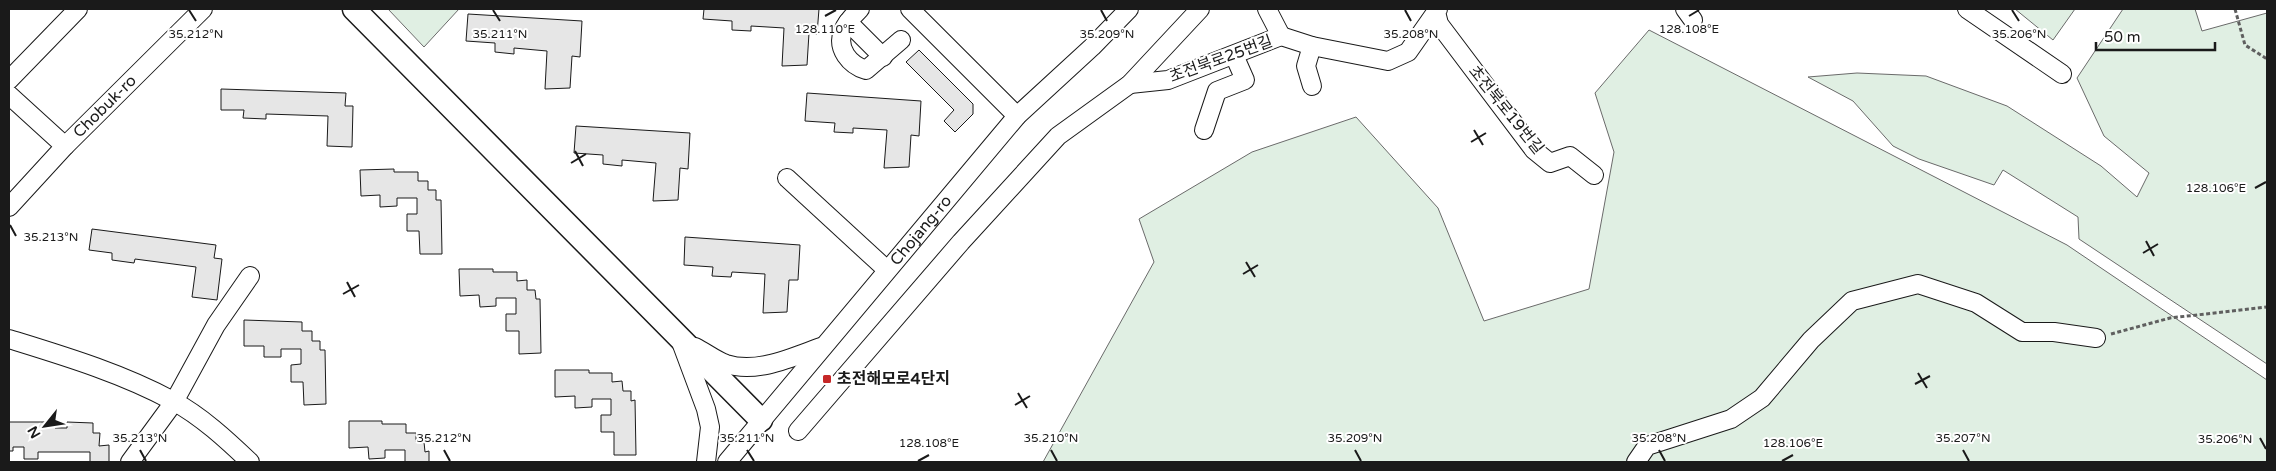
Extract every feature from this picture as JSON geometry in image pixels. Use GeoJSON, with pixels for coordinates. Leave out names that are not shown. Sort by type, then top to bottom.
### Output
{"type":"FeatureCollection","features":[{"type":"Feature","properties":{"kind":"main road"},"geometry":{"type":"LineString","coordinates":[[354,9],[761,420]]}},
{"type":"Feature","properties":{"kind":"street"},"geometry":{"type":"LineString","coordinates":[[9,80],[78,9]]}},
{"type":"Feature","properties":{"kind":"street","name":"Chobuk-ro"},"geometry":{"type":"LineString","coordinates":[[9,207],[65,146],[203,9]]}},
{"type":"Feature","properties":{"kind":"street"},"geometry":{"type":"LineString","coordinates":[[860,9],[848,22],[843,31],[841,42],[843,52],[856,67],[866,70],[901,40]]}},
{"type":"Feature","properties":{"kind":"street"},"geometry":{"type":"LineString","coordinates":[[910,9],[1017,116]]}},
{"type":"Feature","properties":{"kind":"street","name":"Chojang-ro"},"geometry":{"type":"LineString","coordinates":[[727,462],[1017,116],[1092,47],[1129,9]]}},
{"type":"Feature","properties":{"kind":"street","name":"초전북로25번길"},"geometry":{"type":"LineString","coordinates":[[798,432],[961,242],[1058,136],[1130,84],[1200,9]]}},
{"type":"Feature","properties":{"kind":"street","name":"초전북로25번길"},"geometry":{"type":"LineString","coordinates":[[1267,9],[1282,36]]}},
{"type":"Feature","properties":{"kind":"street"},"geometry":{"type":"LineString","coordinates":[[1967,9],[2062,74]]}},
{"type":"Feature","properties":{"kind":"street","name":"초전북로19번길"},"geometry":{"type":"LineString","coordinates":[[1312,46],[1388,61],[1408,52],[1437,10]]}},
{"type":"Feature","properties":{"kind":"street","name":"초전북로19번길"},"geometry":{"type":"LineString","coordinates":[[1437,10],[1439,24],[1534,150],[1550,163],[1570,156],[1594,175]]}},
{"type":"Feature","properties":{"kind":"street"},"geometry":{"type":"LineString","coordinates":[[848,22],[883,57]]}},
{"type":"Feature","properties":{"kind":"street","name":"초전북로25번길"},"geometry":{"type":"LineString","coordinates":[[1130,84],[1168,80],[1282,36],[1312,46]]}},
{"type":"Feature","properties":{"kind":"street"},"geometry":{"type":"LineString","coordinates":[[1312,46],[1306,66],[1312,86]]}},
{"type":"Feature","properties":{"kind":"street"},"geometry":{"type":"LineString","coordinates":[[1204,130],[1217,91],[1245,80],[1234,55]]}},
{"type":"Feature","properties":{"kind":"street"},"geometry":{"type":"LineString","coordinates":[[9,95],[65,146]]}},
{"type":"Feature","properties":{"kind":"street"},"geometry":{"type":"LineString","coordinates":[[787,178],[887,270]]}},
{"type":"Feature","properties":{"kind":"street"},"geometry":{"type":"LineString","coordinates":[[130,462],[174,402],[216,325],[250,276]]}},
{"type":"Feature","properties":{"kind":"street"},"geometry":{"type":"LineString","coordinates":[[1636,462],[1647,446],[1731,420],[1762,398],[1811,340],[1852,301],[1918,284],[1976,303],[2022,332],[2054,332],[2096,338]]}},
{"type":"Feature","properties":{"kind":"street"},"geometry":{"type":"LineString","coordinates":[[9,339],[124,377],[174,402],[224,438],[250,462]]}},
{"type":"Feature","properties":{"kind":"street"},"geometry":{"type":"LineString","coordinates":[[680,339],[726,364],[750,366],[773,364],[822,347]]}},
{"type":"Feature","properties":{"kind":"street"},"geometry":{"type":"LineString","coordinates":[[680,339],[710,427],[706,462]]}},
{"type":"Feature","properties":{"kind":"path"},"geometry":{"type":"LineString","coordinates":[[2234,9],[2245,44],[2267,60]]}},
{"type":"Feature","properties":{"kind":"path"},"geometry":{"type":"LineString","coordinates":[[2096,338],[2170,318],[2267,307]]}},
{"type":"Feature","properties":{"kind":"green space"},"geometry":{"type":"Polygon","coordinates":[[[388,9],[459,9],[424,47],[388,9]]]}},
{"type":"Feature","properties":{"kind":"green space"},"geometry":{"type":"Polygon","coordinates":[[[2015,9],[2075,9],[2053,40],[2015,9]]]}},
{"type":"Feature","properties":{"kind":"green space"},"geometry":{"type":"Polygon","coordinates":[[[2123,9],[2195,9],[2202,31],[2267,13],[2267,364],[2079,239],[2078,217],[2003,170],[1994,185],[1919,159],[1893,146],[1853,101],[1808,77],[1857,73],[1926,76],[2007,106],[2101,166],[2137,197],[2149,173],[2104,136],[2077,78],[2123,9]]]}},
{"type":"Feature","properties":{"kind":"green space"},"geometry":{"type":"Polygon","coordinates":[[[1649,30],[2067,245],[2267,380],[2267,462],[1043,462],[1154,262],[1139,219],[1252,152],[1356,117],[1438,208],[1484,321],[1589,289],[1614,152],[1595,93],[1649,30]]]}},
{"type":"Feature","properties":{"kind":"building"},"geometry":{"type":"Polygon","coordinates":[[[704,9],[819,9],[817,34],[809,33],[807,65],[782,66],[784,28],[751,26],[751,31],[732,30],[732,21],[703,19],[704,9]]]}},
{"type":"Feature","properties":{"kind":"building"},"geometry":{"type":"Polygon","coordinates":[[[468,14],[582,21],[580,57],[572,56],[570,88],[545,89],[547,51],[514,48],[514,54],[495,52],[495,43],[466,41],[468,14]]]}},
{"type":"Feature","properties":{"kind":"building"},"geometry":{"type":"Polygon","coordinates":[[[919,50],[973,104],[973,114],[955,132],[944,121],[954,110],[906,62],[919,50]]]}},
{"type":"Feature","properties":{"kind":"building"},"geometry":{"type":"Polygon","coordinates":[[[221,89],[346,93],[345,106],[353,106],[352,147],[327,146],[328,116],[266,114],[266,119],[243,118],[244,110],[221,110],[221,89]]]}},
{"type":"Feature","properties":{"kind":"building"},"geometry":{"type":"Polygon","coordinates":[[[807,93],[921,101],[919,136],[911,135],[909,167],[884,168],[887,130],[853,128],[853,133],[834,132],[835,123],[805,121],[807,93]]]}},
{"type":"Feature","properties":{"kind":"building"},"geometry":{"type":"Polygon","coordinates":[[[576,126],[690,133],[688,169],[680,168],[678,200],[653,201],[656,163],[622,160],[622,166],[603,164],[603,155],[574,153],[576,126]]]}},
{"type":"Feature","properties":{"kind":"building"},"geometry":{"type":"Polygon","coordinates":[[[394,169],[394,172],[418,172],[418,181],[428,181],[428,190],[436,190],[436,200],[441,200],[442,254],[420,254],[419,231],[407,231],[407,214],[417,214],[417,198],[397,198],[397,206],[380,207],[380,195],[361,196],[360,170],[394,169]]]}},
{"type":"Feature","properties":{"kind":"building"},"geometry":{"type":"Polygon","coordinates":[[[92,229],[216,245],[214,258],[222,259],[217,300],[192,297],[196,267],[135,259],[134,263],[112,260],[112,253],[89,250],[92,229]]]}},
{"type":"Feature","properties":{"kind":"building"},"geometry":{"type":"Polygon","coordinates":[[[685,237],[800,245],[798,280],[789,280],[787,312],[763,313],[765,274],[732,272],[731,277],[712,276],[713,267],[684,265],[685,237]]]}},
{"type":"Feature","properties":{"kind":"building"},"geometry":{"type":"Polygon","coordinates":[[[459,269],[493,269],[493,272],[517,272],[517,281],[527,280],[527,290],[535,290],[536,299],[540,299],[541,353],[519,354],[519,331],[506,331],[506,314],[516,314],[516,298],[496,298],[496,306],[480,307],[479,295],[460,296],[459,269]]]}},
{"type":"Feature","properties":{"kind":"building"},"geometry":{"type":"Polygon","coordinates":[[[244,320],[302,322],[302,331],[312,331],[312,341],[320,341],[320,350],[325,350],[326,404],[304,405],[303,382],[291,382],[291,365],[301,364],[301,349],[281,349],[281,357],[264,357],[264,346],[244,346],[244,320]]]}},
{"type":"Feature","properties":{"kind":"building"},"geometry":{"type":"Polygon","coordinates":[[[555,370],[589,370],[589,373],[612,373],[612,382],[622,381],[623,391],[631,391],[631,401],[635,400],[636,455],[614,455],[614,432],[601,432],[601,415],[611,415],[611,399],[592,399],[592,407],[575,408],[575,396],[555,397],[555,370]]]}},
{"type":"Feature","properties":{"kind":"building"},"geometry":{"type":"Polygon","coordinates":[[[349,421],[382,421],[382,424],[406,424],[406,433],[416,433],[416,442],[424,442],[425,452],[429,451],[429,462],[405,462],[405,450],[385,450],[385,458],[369,459],[368,447],[349,448],[349,421]]]}},
{"type":"Feature","properties":{"kind":"building"},"geometry":{"type":"Polygon","coordinates":[[[9,422],[54,422],[55,428],[67,428],[67,422],[93,423],[93,433],[100,433],[99,446],[109,445],[109,462],[90,462],[90,452],[38,452],[38,459],[24,459],[24,447],[13,447],[13,451],[9,451],[9,422]]]}},
{"type":"Feature","properties":{"kind":"place","name":"초전해모로4단지"},"geometry":{"type":"Point","coordinates":[827,379]}}]}
